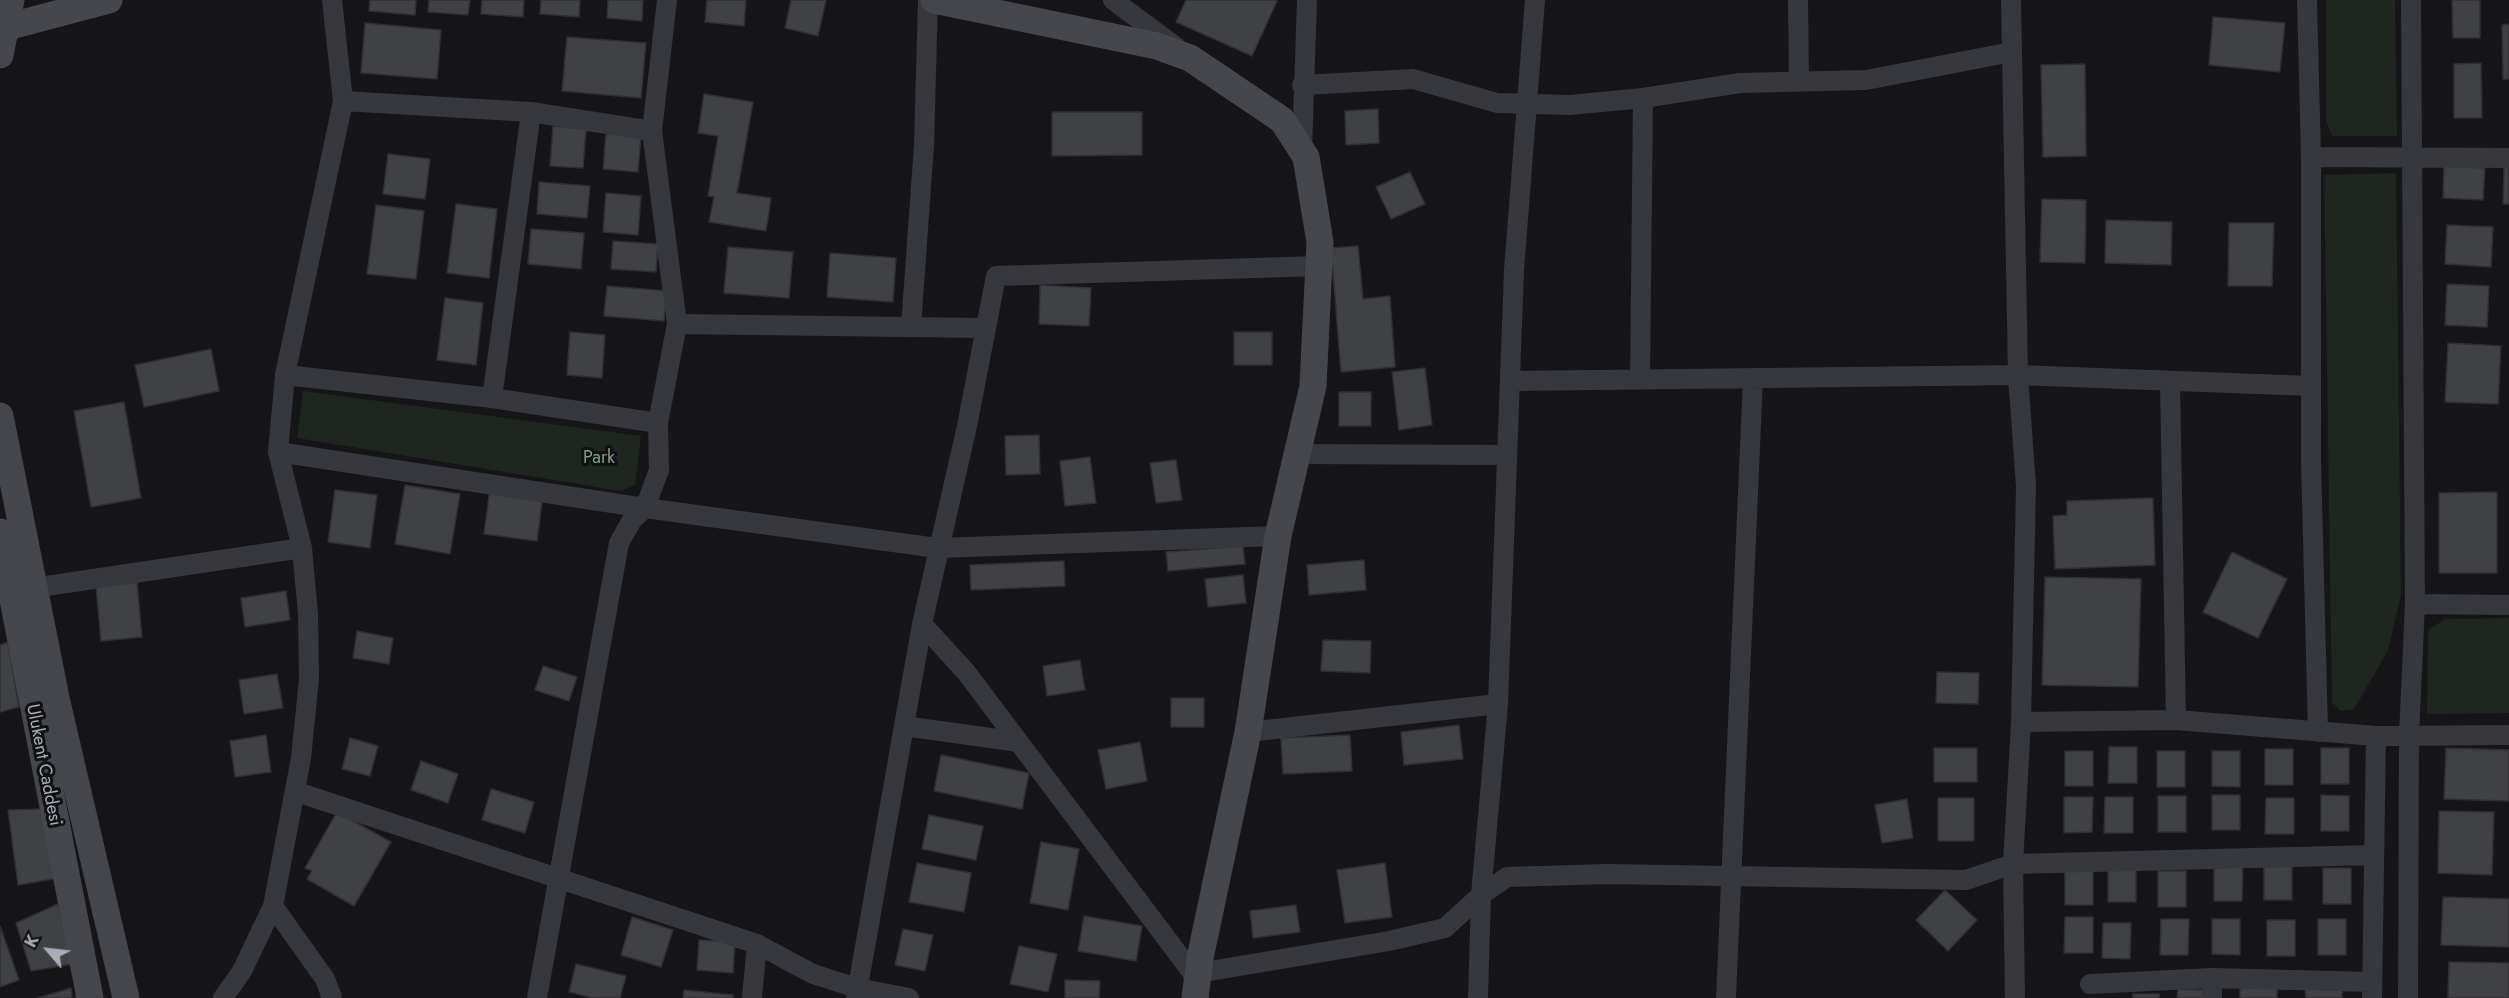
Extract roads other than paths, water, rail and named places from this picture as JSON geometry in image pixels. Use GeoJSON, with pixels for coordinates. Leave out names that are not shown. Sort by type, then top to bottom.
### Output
{"type":"FeatureCollection","features":[{"type":"Feature","properties":{"kind":"street"},"geometry":{"type":"LineString","coordinates":[[0,55],[11,0]]}},
{"type":"Feature","properties":{"kind":"street"},"geometry":{"type":"LineString","coordinates":[[7,27],[109,0]]}},
{"type":"Feature","properties":{"kind":"street"},"geometry":{"type":"LineString","coordinates":[[223,998],[242,972],[273,906],[297,792],[309,679],[308,614],[302,548],[278,452],[285,375],[343,101],[332,0]]}},
{"type":"Feature","properties":{"kind":"street"},"geometry":{"type":"LineString","coordinates":[[537,998],[561,878],[619,543],[632,520],[645,508],[659,470],[658,423],[676,324],[652,131],[667,0]]}},
{"type":"Feature","properties":{"kind":"street"},"geometry":{"type":"LineString","coordinates":[[911,327],[924,145],[928,0]]}},
{"type":"Feature","properties":{"kind":"street"},"geometry":{"type":"LineString","coordinates":[[934,0],[1157,46],[1190,58]]}},
{"type":"Feature","properties":{"kind":"street"},"geometry":{"type":"LineString","coordinates":[[1113,0],[1190,58],[1282,120],[1306,157],[1320,242],[1313,387],[1278,536],[1248,732],[1197,983]]}},
{"type":"Feature","properties":{"kind":"street"},"geometry":{"type":"LineString","coordinates":[[1302,151],[1302,85],[1307,0]]}},
{"type":"Feature","properties":{"kind":"street"},"geometry":{"type":"LineString","coordinates":[[1478,998],[1481,895],[1498,704],[1514,270],[1535,0]]}},
{"type":"Feature","properties":{"kind":"street"},"geometry":{"type":"LineString","coordinates":[[1798,0],[1799,81]]}},
{"type":"Feature","properties":{"kind":"street"},"geometry":{"type":"LineString","coordinates":[[2012,0],[2018,375],[2026,486],[2021,722],[2013,864],[2015,998]]}},
{"type":"Feature","properties":{"kind":"street"},"geometry":{"type":"LineString","coordinates":[[2307,0],[2311,157],[2310,386],[2318,732]]}},
{"type":"Feature","properties":{"kind":"street"},"geometry":{"type":"LineString","coordinates":[[2408,998],[2409,736],[2415,604],[2411,0]]}},
{"type":"Feature","properties":{"kind":"street"},"geometry":{"type":"LineString","coordinates":[[1302,85],[1413,79],[1497,103],[1570,105],[1643,98],[1740,83],[1866,80],[2012,52]]}},
{"type":"Feature","properties":{"kind":"street"},"geometry":{"type":"LineString","coordinates":[[1640,380],[1643,98]]}},
{"type":"Feature","properties":{"kind":"street"},"geometry":{"type":"LineString","coordinates":[[343,101],[531,112],[652,131]]}},
{"type":"Feature","properties":{"kind":"street"},"geometry":{"type":"LineString","coordinates":[[492,398],[531,112]]}},
{"type":"Feature","properties":{"kind":"street"},"geometry":{"type":"LineString","coordinates":[[2311,157],[2509,158]]}},
{"type":"Feature","properties":{"kind":"street"},"geometry":{"type":"LineString","coordinates":[[857,993],[922,624],[937,548],[967,426],[984,328],[996,276],[1319,267]]}},
{"type":"Feature","properties":{"kind":"street"},"geometry":{"type":"LineString","coordinates":[[676,324],[984,328]]}},
{"type":"Feature","properties":{"kind":"street"},"geometry":{"type":"LineString","coordinates":[[285,375],[492,398],[658,423]]}},
{"type":"Feature","properties":{"kind":"street"},"geometry":{"type":"LineString","coordinates":[[1510,381],[2018,375],[2310,386]]}},
{"type":"Feature","properties":{"kind":"street"},"geometry":{"type":"LineString","coordinates":[[1726,998],[1729,878],[1753,378]]}},
{"type":"Feature","properties":{"kind":"street"},"geometry":{"type":"LineString","coordinates":[[2170,381],[2176,720]]}},
{"type":"Feature","properties":{"kind":"street"},"geometry":{"type":"LineString","coordinates":[[0,416],[61,721],[126,998]]}},
{"type":"Feature","properties":{"kind":"street"},"geometry":{"type":"LineString","coordinates":[[278,452],[645,508],[937,548],[1278,536]]}},
{"type":"Feature","properties":{"kind":"street"},"geometry":{"type":"LineString","coordinates":[[1297,454],[1507,455]]}},
{"type":"Feature","properties":{"kind":"street","name":"Ulukent Caddesi"},"geometry":{"type":"LineString","coordinates":[[0,532],[7,623],[90,998]]}},
{"type":"Feature","properties":{"kind":"street"},"geometry":{"type":"LineString","coordinates":[[33,588],[302,548]]}},
{"type":"Feature","properties":{"kind":"street"},"geometry":{"type":"LineString","coordinates":[[2415,604],[2509,605]]}},
{"type":"Feature","properties":{"kind":"street"},"geometry":{"type":"LineString","coordinates":[[922,624],[966,672],[1197,983]]}},
{"type":"Feature","properties":{"kind":"street"},"geometry":{"type":"LineString","coordinates":[[1248,732],[1498,704]]}},
{"type":"Feature","properties":{"kind":"street"},"geometry":{"type":"LineString","coordinates":[[2021,722],[2176,720],[2376,736],[2509,735]]}},
{"type":"Feature","properties":{"kind":"street"},"geometry":{"type":"LineString","coordinates":[[903,726],[1018,742]]}},
{"type":"Feature","properties":{"kind":"street"},"geometry":{"type":"LineString","coordinates":[[2090,984],[2212,978],[2372,990],[2376,736]]}},
{"type":"Feature","properties":{"kind":"street"},"geometry":{"type":"LineString","coordinates":[[297,792],[757,944],[813,974],[857,993],[909,998]]}},
{"type":"Feature","properties":{"kind":"street"},"geometry":{"type":"LineString","coordinates":[[1197,983],[1445,928],[1481,895],[1507,877],[1607,874],[1729,878],[1966,880],[2013,864],[2374,855]]}},
{"type":"Feature","properties":{"kind":"street"},"geometry":{"type":"LineString","coordinates":[[273,906],[325,979],[332,998]]}},
{"type":"Feature","properties":{"kind":"street"},"geometry":{"type":"LineString","coordinates":[[752,998],[757,944]]}},
{"type":"Feature","properties":{"kind":"street"},"geometry":{"type":"LineString","coordinates":[[2212,978],[2212,998]]}},
{"type":"Feature","properties":{"kind":"park label","name":"Park"},"geometry":{"type":"Point","coordinates":[599,459]}}]}
